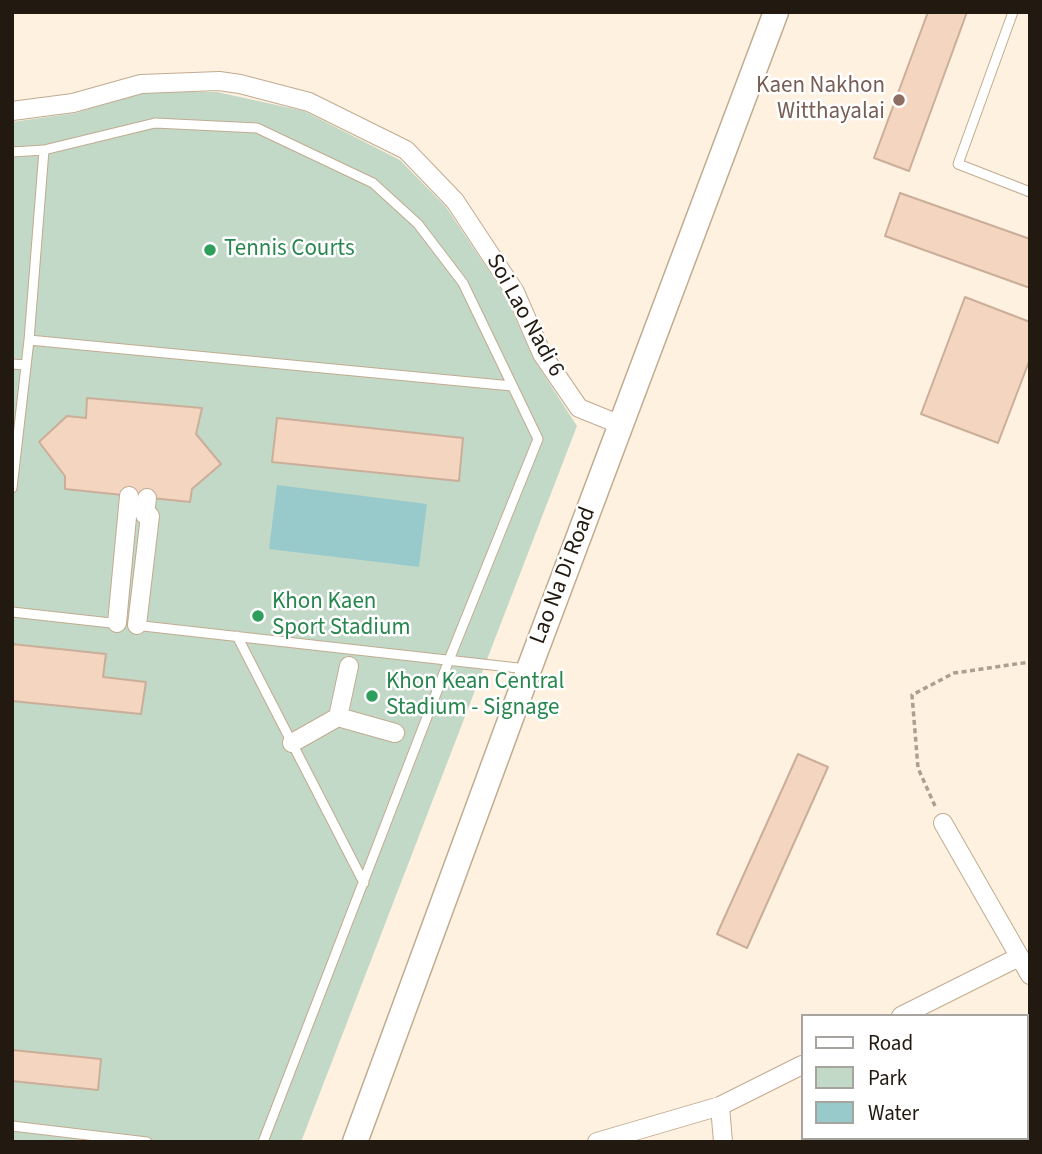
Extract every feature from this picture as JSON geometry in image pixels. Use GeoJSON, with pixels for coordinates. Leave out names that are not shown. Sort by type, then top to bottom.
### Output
{"type":"FeatureCollection","features":[{"type":"Feature","properties":{"kind":"main road","name":"Lao Na Di Road"},"geometry":{"type":"LineString","coordinates":[[355,1142],[775,12]]}},
{"type":"Feature","properties":{"kind":"street","name":"Soi Lao Nadi 6"},"geometry":{"type":"LineString","coordinates":[[12,111],[73,103],[141,84],[219,81],[309,102],[406,150],[463,212],[515,292],[542,354],[579,408],[621,425]]}},
{"type":"Feature","properties":{"kind":"street"},"geometry":{"type":"LineString","coordinates":[[117,623],[138,497],[145,515],[150,516],[137,625]]}},
{"type":"Feature","properties":{"kind":"street"},"geometry":{"type":"LineString","coordinates":[[338,717],[349,666]]}},
{"type":"Feature","properties":{"kind":"street"},"geometry":{"type":"LineString","coordinates":[[292,743],[338,717],[395,733]]}},
{"type":"Feature","properties":{"kind":"street"},"geometry":{"type":"LineString","coordinates":[[943,824],[1030,975]]}},
{"type":"Feature","properties":{"kind":"street"},"geometry":{"type":"LineString","coordinates":[[905,1014],[1019,957]]}},
{"type":"Feature","properties":{"kind":"street"},"geometry":{"type":"LineString","coordinates":[[597,1142],[720,1106],[800,1066]]}},
{"type":"Feature","properties":{"kind":"street"},"geometry":{"type":"LineString","coordinates":[[720,1106],[723,1142]]}},
{"type":"Feature","properties":{"kind":"lane"},"geometry":{"type":"LineString","coordinates":[[1013,12],[958,164],[1030,192]]}},
{"type":"Feature","properties":{"kind":"lane"},"geometry":{"type":"LineString","coordinates":[[12,152],[44,150],[155,123],[257,128],[373,183],[418,224],[463,283],[538,439],[449,660],[263,1142]]}},
{"type":"Feature","properties":{"kind":"lane"},"geometry":{"type":"LineString","coordinates":[[12,488],[29,340],[44,150]]}},
{"type":"Feature","properties":{"kind":"lane"},"geometry":{"type":"LineString","coordinates":[[29,340],[512,386]]}},
{"type":"Feature","properties":{"kind":"lane"},"geometry":{"type":"LineString","coordinates":[[12,364],[26,365]]}},
{"type":"Feature","properties":{"kind":"lane"},"geometry":{"type":"LineString","coordinates":[[12,612],[529,669]]}},
{"type":"Feature","properties":{"kind":"lane"},"geometry":{"type":"LineString","coordinates":[[237,636],[364,883]]}},
{"type":"Feature","properties":{"kind":"lane"},"geometry":{"type":"LineString","coordinates":[[12,1126],[61,1137],[147,1142]]}},
{"type":"Feature","properties":{"kind":"path"},"geometry":{"type":"LineString","coordinates":[[943,824],[918,768],[912,695],[954,673],[1030,662]]}},
{"type":"Feature","properties":{"kind":"green space","name":"Khon Kaen Sport Stadium"},"geometry":{"type":"Polygon","coordinates":[[[143,92],[217,92],[304,111],[400,160],[446,207],[505,295],[533,358],[577,426],[301,1142],[12,1142],[12,122],[76,113],[143,92]]]}},
{"type":"Feature","properties":{"kind":"water"},"geometry":{"type":"Polygon","coordinates":[[[277,485],[427,504],[419,567],[269,549],[277,485]]]}},
{"type":"Feature","properties":{"kind":"building"},"geometry":{"type":"Polygon","coordinates":[[[928,12],[967,12],[909,171],[874,158],[928,12]]]}},
{"type":"Feature","properties":{"kind":"building"},"geometry":{"type":"Polygon","coordinates":[[[900,193],[1030,239],[1030,288],[885,236],[900,193]]]}},
{"type":"Feature","properties":{"kind":"building"},"geometry":{"type":"Polygon","coordinates":[[[965,297],[1030,322],[1030,359],[998,443],[921,414],[965,297]]]}},
{"type":"Feature","properties":{"kind":"building"},"geometry":{"type":"Polygon","coordinates":[[[87,398],[202,408],[196,434],[221,464],[192,489],[190,502],[65,489],[65,476],[39,442],[67,416],[86,418],[87,398]]]}},
{"type":"Feature","properties":{"kind":"building"},"geometry":{"type":"Polygon","coordinates":[[[277,418],[463,438],[459,481],[272,462],[277,418]]]}},
{"type":"Feature","properties":{"kind":"building"},"geometry":{"type":"Polygon","coordinates":[[[12,644],[106,654],[103,677],[146,682],[141,714],[12,701],[12,644]]]}},
{"type":"Feature","properties":{"kind":"building"},"geometry":{"type":"Polygon","coordinates":[[[798,754],[828,767],[747,948],[717,934],[798,754]]]}},
{"type":"Feature","properties":{"kind":"building"},"geometry":{"type":"Polygon","coordinates":[[[12,1050],[101,1059],[98,1090],[12,1081],[12,1050]]]}},
{"type":"Feature","properties":{"kind":"place","name":"Kaen Nakhon Witthayalai"},"geometry":{"type":"Point","coordinates":[899,100]}},
{"type":"Feature","properties":{"kind":"place","name":"Tennis Courts"},"geometry":{"type":"Point","coordinates":[210,250]}},
{"type":"Feature","properties":{"kind":"place","name":"Khon Kaen Sport Stadium"},"geometry":{"type":"Point","coordinates":[258,616]}},
{"type":"Feature","properties":{"kind":"place","name":"Khon Kean Central Stadium - Signage"},"geometry":{"type":"Point","coordinates":[372,696]}}]}
